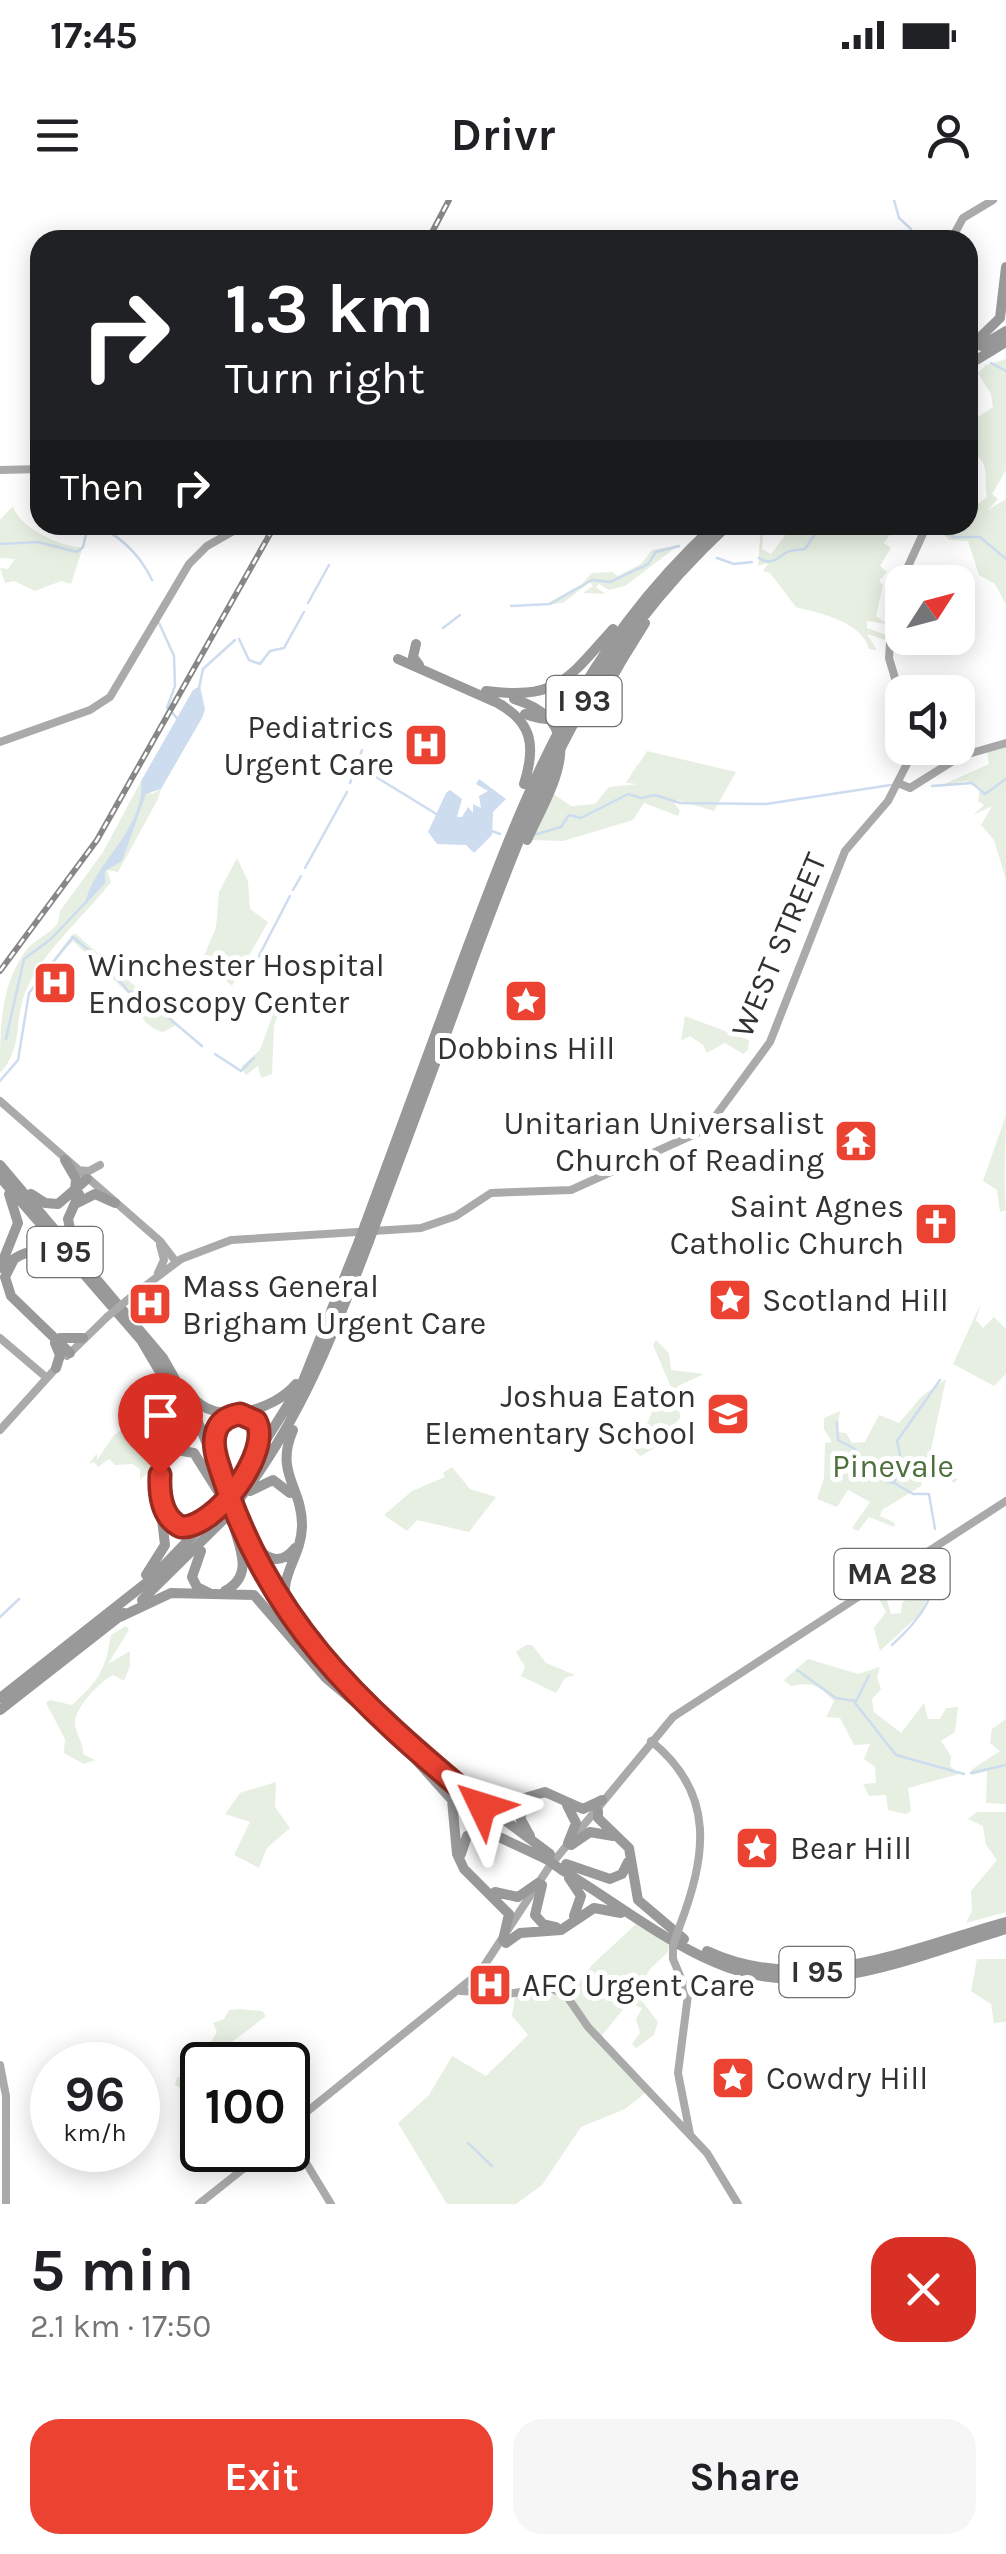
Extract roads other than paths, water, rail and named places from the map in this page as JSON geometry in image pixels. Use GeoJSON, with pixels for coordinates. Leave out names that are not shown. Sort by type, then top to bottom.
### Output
{"type":"FeatureCollection","features":[{"type":"Feature","properties":{"kind":"highway"},"geometry":{"type":"LineString","coordinates":[[978,342],[999,320],[1006,267]]}},
{"type":"Feature","properties":{"kind":"highway"},"geometry":{"type":"LineString","coordinates":[[978,346],[1006,331]]}},
{"type":"Feature","properties":{"kind":"highway"},"geometry":{"type":"LineString","coordinates":[[978,359],[1006,342]]}},
{"type":"Feature","properties":{"kind":"highway","name":"I 93"},"geometry":{"type":"LineString","coordinates":[[370,1225],[534,776],[565,714],[602,654],[656,586],[704,535]]}},
{"type":"Feature","properties":{"kind":"highway","name":"I 93"},"geometry":{"type":"LineString","coordinates":[[0,1698],[177,1568],[307,1394],[542,780],[578,711],[630,632],[718,535]]}},
{"type":"Feature","properties":{"kind":"highway"},"geometry":{"type":"LineString","coordinates":[[492,910],[559,767],[562,747],[552,721],[514,699],[398,659],[524,714],[552,721],[579,715],[601,697],[690,563]]}},
{"type":"Feature","properties":{"kind":"highway"},"geometry":{"type":"LineString","coordinates":[[486,691],[529,694],[562,684],[656,586]]}},
{"type":"Feature","properties":{"kind":"highway"},"geometry":{"type":"LineString","coordinates":[[416,644],[412,656],[419,665]]}},
{"type":"Feature","properties":{"kind":"highway"},"geometry":{"type":"LineString","coordinates":[[496,702],[523,722],[532,746],[501,860]]}},
{"type":"Feature","properties":{"kind":"highway"},"geometry":{"type":"LineString","coordinates":[[65,1160],[76,1178],[72,1195]]}},
{"type":"Feature","properties":{"kind":"highway"},"geometry":{"type":"LineString","coordinates":[[0,1164],[43,1202],[58,1204],[89,1181]]}},
{"type":"Feature","properties":{"kind":"highway","name":"I 95"},"geometry":{"type":"LineString","coordinates":[[0,1164],[154,1343],[191,1405],[221,1476],[234,1526],[260,1582],[288,1626],[320,1667],[365,1711],[474,1807],[681,1944],[743,1972],[805,1981],[856,1974],[1006,1925]]}},
{"type":"Feature","properties":{"kind":"highway"},"geometry":{"type":"LineString","coordinates":[[0,1179],[12,1200],[18,1223],[0,1268]]}},
{"type":"Feature","properties":{"kind":"highway","name":"I 95"},"geometry":{"type":"LineString","coordinates":[[0,1179],[130,1326],[170,1383],[269,1586],[309,1645],[421,1752],[548,1857]]}},
{"type":"Feature","properties":{"kind":"highway"},"geometry":{"type":"LineString","coordinates":[[89,1181],[70,1212],[70,1238],[94,1272]]}},
{"type":"Feature","properties":{"kind":"highway"},"geometry":{"type":"LineString","coordinates":[[70,1212],[92,1194],[115,1202]]}},
{"type":"Feature","properties":{"kind":"highway","name":"I 93"},"geometry":{"type":"LineString","coordinates":[[227,1504],[282,1419],[313,1359],[364,1241]]}},
{"type":"Feature","properties":{"kind":"highway"},"geometry":{"type":"LineString","coordinates":[[56,1368],[60,1355],[52,1337],[7,1290],[6,1269],[22,1254],[42,1252],[59,1258],[130,1326]]}},
{"type":"Feature","properties":{"kind":"highway"},"geometry":{"type":"LineString","coordinates":[[0,1282],[10,1300],[70,1353]]}},
{"type":"Feature","properties":{"kind":"highway"},"geometry":{"type":"LineString","coordinates":[[52,1337],[68,1341],[83,1338]]}},
{"type":"Feature","properties":{"kind":"highway"},"geometry":{"type":"LineString","coordinates":[[154,1343],[197,1404],[217,1412],[254,1410],[278,1402],[313,1359]]}},
{"type":"Feature","properties":{"kind":"highway"},"geometry":{"type":"LineString","coordinates":[[118,1612],[164,1548],[156,1481],[176,1422],[170,1383]]}},
{"type":"Feature","properties":{"kind":"highway"},"geometry":{"type":"LineString","coordinates":[[307,1394],[285,1452],[302,1528],[284,1591],[288,1608],[309,1645]]}},
{"type":"Feature","properties":{"kind":"highway"},"geometry":{"type":"LineString","coordinates":[[221,1476],[213,1447],[215,1431],[231,1415],[247,1415],[256,1421],[261,1435],[192,1569],[196,1585],[208,1593],[230,1589],[242,1576],[243,1558],[234,1526]]}},
{"type":"Feature","properties":{"kind":"highway"},"geometry":{"type":"LineString","coordinates":[[227,1504],[193,1526],[172,1522],[160,1489],[166,1456],[180,1449],[196,1454],[227,1504],[262,1554],[276,1560],[289,1555],[295,1546],[298,1522],[286,1486],[264,1481],[227,1504]]}},
{"type":"Feature","properties":{"kind":"highway"},"geometry":{"type":"LineString","coordinates":[[118,1612],[166,1594],[251,1594],[262,1601],[326,1678],[365,1711]]}},
{"type":"Feature","properties":{"kind":"highway","name":"I 93"},"geometry":{"type":"LineString","coordinates":[[0,1710],[118,1612]]}},
{"type":"Feature","properties":{"kind":"highway"},"geometry":{"type":"LineString","coordinates":[[400,1742],[449,1796],[461,1864],[509,1914],[504,1942]]}},
{"type":"Feature","properties":{"kind":"highway"},"geometry":{"type":"LineString","coordinates":[[421,1752],[495,1804],[512,1804],[540,1792],[554,1793],[583,1809],[602,1802]]}},
{"type":"Feature","properties":{"kind":"highway"},"geometry":{"type":"LineString","coordinates":[[548,1857],[521,1824],[520,1810],[530,1798],[549,1796],[569,1807],[576,1825],[569,1844]]}},
{"type":"Feature","properties":{"kind":"highway"},"geometry":{"type":"LineString","coordinates":[[602,1802],[598,1818],[629,1848],[638,1900],[681,1944]]}},
{"type":"Feature","properties":{"kind":"highway"},"geometry":{"type":"LineString","coordinates":[[540,1884],[518,1897],[498,1894],[470,1872],[462,1858],[462,1844],[470,1833],[487,1830],[548,1857]]}},
{"type":"Feature","properties":{"kind":"highway"},"geometry":{"type":"LineString","coordinates":[[564,1867],[610,1879],[622,1874],[628,1864],[624,1848],[608,1833],[590,1832],[569,1844]]}},
{"type":"Feature","properties":{"kind":"highway"},"geometry":{"type":"LineString","coordinates":[[540,1884],[534,1903],[536,1918],[551,1927],[564,1924],[581,1901],[579,1890],[564,1867]]}},
{"type":"Feature","properties":{"kind":"highway"},"geometry":{"type":"LineString","coordinates":[[504,1942],[518,1933],[560,1930],[590,1909],[602,1906],[681,1944]]}},
{"type":"Feature","properties":{"kind":"main road"},"geometry":{"type":"LineString","coordinates":[[956,230],[963,218],[993,200]]}},
{"type":"Feature","properties":{"kind":"main road"},"geometry":{"type":"LineString","coordinates":[[0,470],[30,469]]}},
{"type":"Feature","properties":{"kind":"main road"},"geometry":{"type":"LineString","coordinates":[[0,742],[109,699],[189,564],[207,546],[226,535]]}},
{"type":"Feature","properties":{"kind":"main road"},"geometry":{"type":"LineString","coordinates":[[894,675],[889,658],[892,599],[922,535]]}},
{"type":"Feature","properties":{"kind":"main road"},"geometry":{"type":"LineString","coordinates":[[898,784],[911,788],[957,758],[1006,743]]}},
{"type":"Feature","properties":{"kind":"main road","name":"WEST STREET"},"geometry":{"type":"LineString","coordinates":[[0,1430],[83,1338],[154,1278],[194,1252],[244,1236],[427,1226],[458,1215],[495,1192],[565,1192],[710,1126],[770,1042],[846,848],[898,784],[907,765]]}},
{"type":"Feature","properties":{"kind":"main road"},"geometry":{"type":"LineString","coordinates":[[0,1101],[164,1245],[176,1262]]}},
{"type":"Feature","properties":{"kind":"main road"},"geometry":{"type":"LineString","coordinates":[[77,1170],[89,1171],[100,1165]]}},
{"type":"Feature","properties":{"kind":"main road"},"geometry":{"type":"LineString","coordinates":[[154,1278],[164,1260],[155,1237]]}},
{"type":"Feature","properties":{"kind":"main road"},"geometry":{"type":"LineString","coordinates":[[164,1245],[194,1252]]}},
{"type":"Feature","properties":{"kind":"main road"},"geometry":{"type":"LineString","coordinates":[[0,1338],[47,1378]]}},
{"type":"Feature","properties":{"kind":"main road","name":"MA 28"},"geometry":{"type":"LineString","coordinates":[[310,2114],[464,1991],[504,1942],[569,1844],[651,1742],[684,1709],[1006,1502]]}},
{"type":"Feature","properties":{"kind":"main road"},"geometry":{"type":"LineString","coordinates":[[651,1742],[678,1766],[700,1806],[695,1888],[679,1928],[681,1944],[673,1961],[688,1998],[678,2068],[690,2134]]}},
{"type":"Feature","properties":{"kind":"main road"},"geometry":{"type":"LineString","coordinates":[[464,1991],[507,1994],[556,1989],[568,1996],[599,2036],[714,2162],[738,2204]]}},
{"type":"Feature","properties":{"kind":"main road"},"geometry":{"type":"LineString","coordinates":[[0,2065],[6,2096],[6,2204]]}},
{"type":"Feature","properties":{"kind":"main road"},"geometry":{"type":"LineString","coordinates":[[310,2168],[331,2204]]}},
{"type":"Feature","properties":{"kind":"main road"},"geometry":{"type":"LineString","coordinates":[[196,2204],[236,2172]]}},
{"type":"Feature","properties":{"kind":"water"},"geometry":{"type":"Polygon","coordinates":[[[200,686],[205,709],[202,718],[161,789],[146,794],[122,861],[105,871],[105,883],[85,905],[89,890],[135,815],[141,781],[193,690],[200,686]]]}},
{"type":"Feature","properties":{"kind":"water"},"geometry":{"type":"Polygon","coordinates":[[[479,779],[506,799],[493,812],[492,835],[474,853],[466,845],[437,844],[428,832],[446,793],[450,790],[462,799],[457,817],[462,817],[468,807],[473,813],[473,804],[481,808],[479,796],[488,791],[476,784],[479,779]]]}},
{"type":"Feature","properties":{"kind":"waterway"},"geometry":{"type":"LineString","coordinates":[[894,200],[899,218],[911,229]]}},
{"type":"Feature","properties":{"kind":"waterway"},"geometry":{"type":"LineString","coordinates":[[991,363],[1006,371]]}},
{"type":"Feature","properties":{"kind":"waterway"},"geometry":{"type":"LineString","coordinates":[[0,544],[38,542],[77,552],[83,547],[86,535]]}},
{"type":"Feature","properties":{"kind":"waterway"},"geometry":{"type":"LineString","coordinates":[[112,535],[141,562],[152,580]]}},
{"type":"Feature","properties":{"kind":"waterway"},"geometry":{"type":"LineString","coordinates":[[759,558],[772,561],[789,551],[805,549],[814,535]]}},
{"type":"Feature","properties":{"kind":"waterway"},"geometry":{"type":"LineString","coordinates":[[950,535],[980,537],[1006,559]]}},
{"type":"Feature","properties":{"kind":"waterway"},"geometry":{"type":"LineString","coordinates":[[511,606],[550,604],[592,580],[610,582],[648,564],[656,552],[679,546]]}},
{"type":"Feature","properties":{"kind":"waterway"},"geometry":{"type":"LineString","coordinates":[[717,558],[734,564],[752,562]]}},
{"type":"Feature","properties":{"kind":"waterway"},"geometry":{"type":"LineString","coordinates":[[308,603],[329,565]]}},
{"type":"Feature","properties":{"kind":"waterway"},"geometry":{"type":"LineString","coordinates":[[239,639],[249,660],[260,664],[270,651],[284,648],[304,612]]}},
{"type":"Feature","properties":{"kind":"waterway"},"geometry":{"type":"LineString","coordinates":[[443,628],[460,615]]}},
{"type":"Feature","properties":{"kind":"waterway"},"geometry":{"type":"LineString","coordinates":[[159,623],[174,656],[175,686],[167,708]]}},
{"type":"Feature","properties":{"kind":"waterway"},"geometry":{"type":"LineString","coordinates":[[199,688],[203,669],[235,640]]}},
{"type":"Feature","properties":{"kind":"waterway"},"geometry":{"type":"LineString","coordinates":[[171,711],[179,721]]}},
{"type":"Feature","properties":{"kind":"waterway"},"geometry":{"type":"LineString","coordinates":[[350,783],[362,750]]}},
{"type":"Feature","properties":{"kind":"waterway"},"geometry":{"type":"LineString","coordinates":[[363,769],[438,815]]}},
{"type":"Feature","properties":{"kind":"waterway"},"geometry":{"type":"LineString","coordinates":[[932,786],[972,783],[985,794],[1006,779]]}},
{"type":"Feature","properties":{"kind":"waterway"},"geometry":{"type":"LineString","coordinates":[[533,835],[561,827],[569,815],[581,818],[628,794],[641,798],[655,795],[680,803],[766,804],[891,785]]}},
{"type":"Feature","properties":{"kind":"waterway"},"geometry":{"type":"LineString","coordinates":[[305,868],[347,792]]}},
{"type":"Feature","properties":{"kind":"waterway"},"geometry":{"type":"LineString","coordinates":[[492,831],[500,834]]}},
{"type":"Feature","properties":{"kind":"waterway"},"geometry":{"type":"LineString","coordinates":[[293,890],[301,876]]}},
{"type":"Feature","properties":{"kind":"waterway"},"geometry":{"type":"LineString","coordinates":[[249,975],[290,896]]}},
{"type":"Feature","properties":{"kind":"waterway"},"geometry":{"type":"LineString","coordinates":[[6,1039],[24,959],[51,939],[86,902]]}},
{"type":"Feature","properties":{"kind":"waterway"},"geometry":{"type":"LineString","coordinates":[[0,1081],[18,1060],[29,993],[73,937],[104,963],[129,992],[138,992],[202,1046]]}},
{"type":"Feature","properties":{"kind":"waterway"},"geometry":{"type":"LineString","coordinates":[[215,1054],[241,1071],[254,1058]]}},
{"type":"Feature","properties":{"kind":"waterway"},"geometry":{"type":"LineString","coordinates":[[935,1529],[929,1494],[913,1494],[894,1483],[901,1459],[897,1441],[940,1380]]}},
{"type":"Feature","properties":{"kind":"waterway"},"geometry":{"type":"LineString","coordinates":[[837,1422],[838,1440],[855,1449],[874,1477],[892,1483]]}},
{"type":"Feature","properties":{"kind":"waterway"},"geometry":{"type":"LineString","coordinates":[[892,1645],[927,1603],[936,1579],[938,1551]]}},
{"type":"Feature","properties":{"kind":"waterway"},"geometry":{"type":"LineString","coordinates":[[0,1617],[19,1599]]}},
{"type":"Feature","properties":{"kind":"waterway"},"geometry":{"type":"LineString","coordinates":[[797,1670],[836,1698],[855,1701]]}},
{"type":"Feature","properties":{"kind":"waterway"},"geometry":{"type":"LineString","coordinates":[[869,1676],[855,1703],[896,1755],[964,1774]]}},
{"type":"Feature","properties":{"kind":"waterway"},"geometry":{"type":"LineString","coordinates":[[971,1773],[1006,1765]]}},
{"type":"Feature","properties":{"kind":"waterway"},"geometry":{"type":"LineString","coordinates":[[468,2143],[492,2166]]}},
{"type":"Feature","properties":{"kind":"railway"},"geometry":{"type":"LineString","coordinates":[[433,230],[449,200]]}},
{"type":"Feature","properties":{"kind":"railway"},"geometry":{"type":"LineString","coordinates":[[0,971],[97,840],[269,535]]}},
{"type":"Feature","properties":{"kind":"place","name":"Pediatrics Urgent Care"},"geometry":{"type":"Point","coordinates":[426,745]}},
{"type":"Feature","properties":{"kind":"place","name":"Winchester Hospital Endoscopy Center"},"geometry":{"type":"Point","coordinates":[55,983]}},
{"type":"Feature","properties":{"kind":"place","name":"Dobbins Hill"},"geometry":{"type":"Point","coordinates":[526,1001]}},
{"type":"Feature","properties":{"kind":"place","name":"Unitarian Universalist Church of Reading"},"geometry":{"type":"Point","coordinates":[856,1141]}},
{"type":"Feature","properties":{"kind":"place","name":"Saint Agnes Catholic Church"},"geometry":{"type":"Point","coordinates":[936,1224]}},
{"type":"Feature","properties":{"kind":"place","name":"Scotland Hill"},"geometry":{"type":"Point","coordinates":[730,1300]}},
{"type":"Feature","properties":{"kind":"place","name":"Mass General Brigham Urgent Care"},"geometry":{"type":"Point","coordinates":[150,1304]}},
{"type":"Feature","properties":{"kind":"place","name":"Joshua Eaton Elementary School"},"geometry":{"type":"Point","coordinates":[728,1414]}},
{"type":"Feature","properties":{"kind":"place","name":"Bear Hill"},"geometry":{"type":"Point","coordinates":[757,1848]}},
{"type":"Feature","properties":{"kind":"place","name":"AFC Urgent Care"},"geometry":{"type":"Point","coordinates":[490,1985]}},
{"type":"Feature","properties":{"kind":"place","name":"Cowdry Hill"},"geometry":{"type":"Point","coordinates":[733,2078]}},
{"type":"Feature","properties":{"kind":"park label","name":"Pinevale"},"geometry":{"type":"Point","coordinates":[893,1466]}}]}
